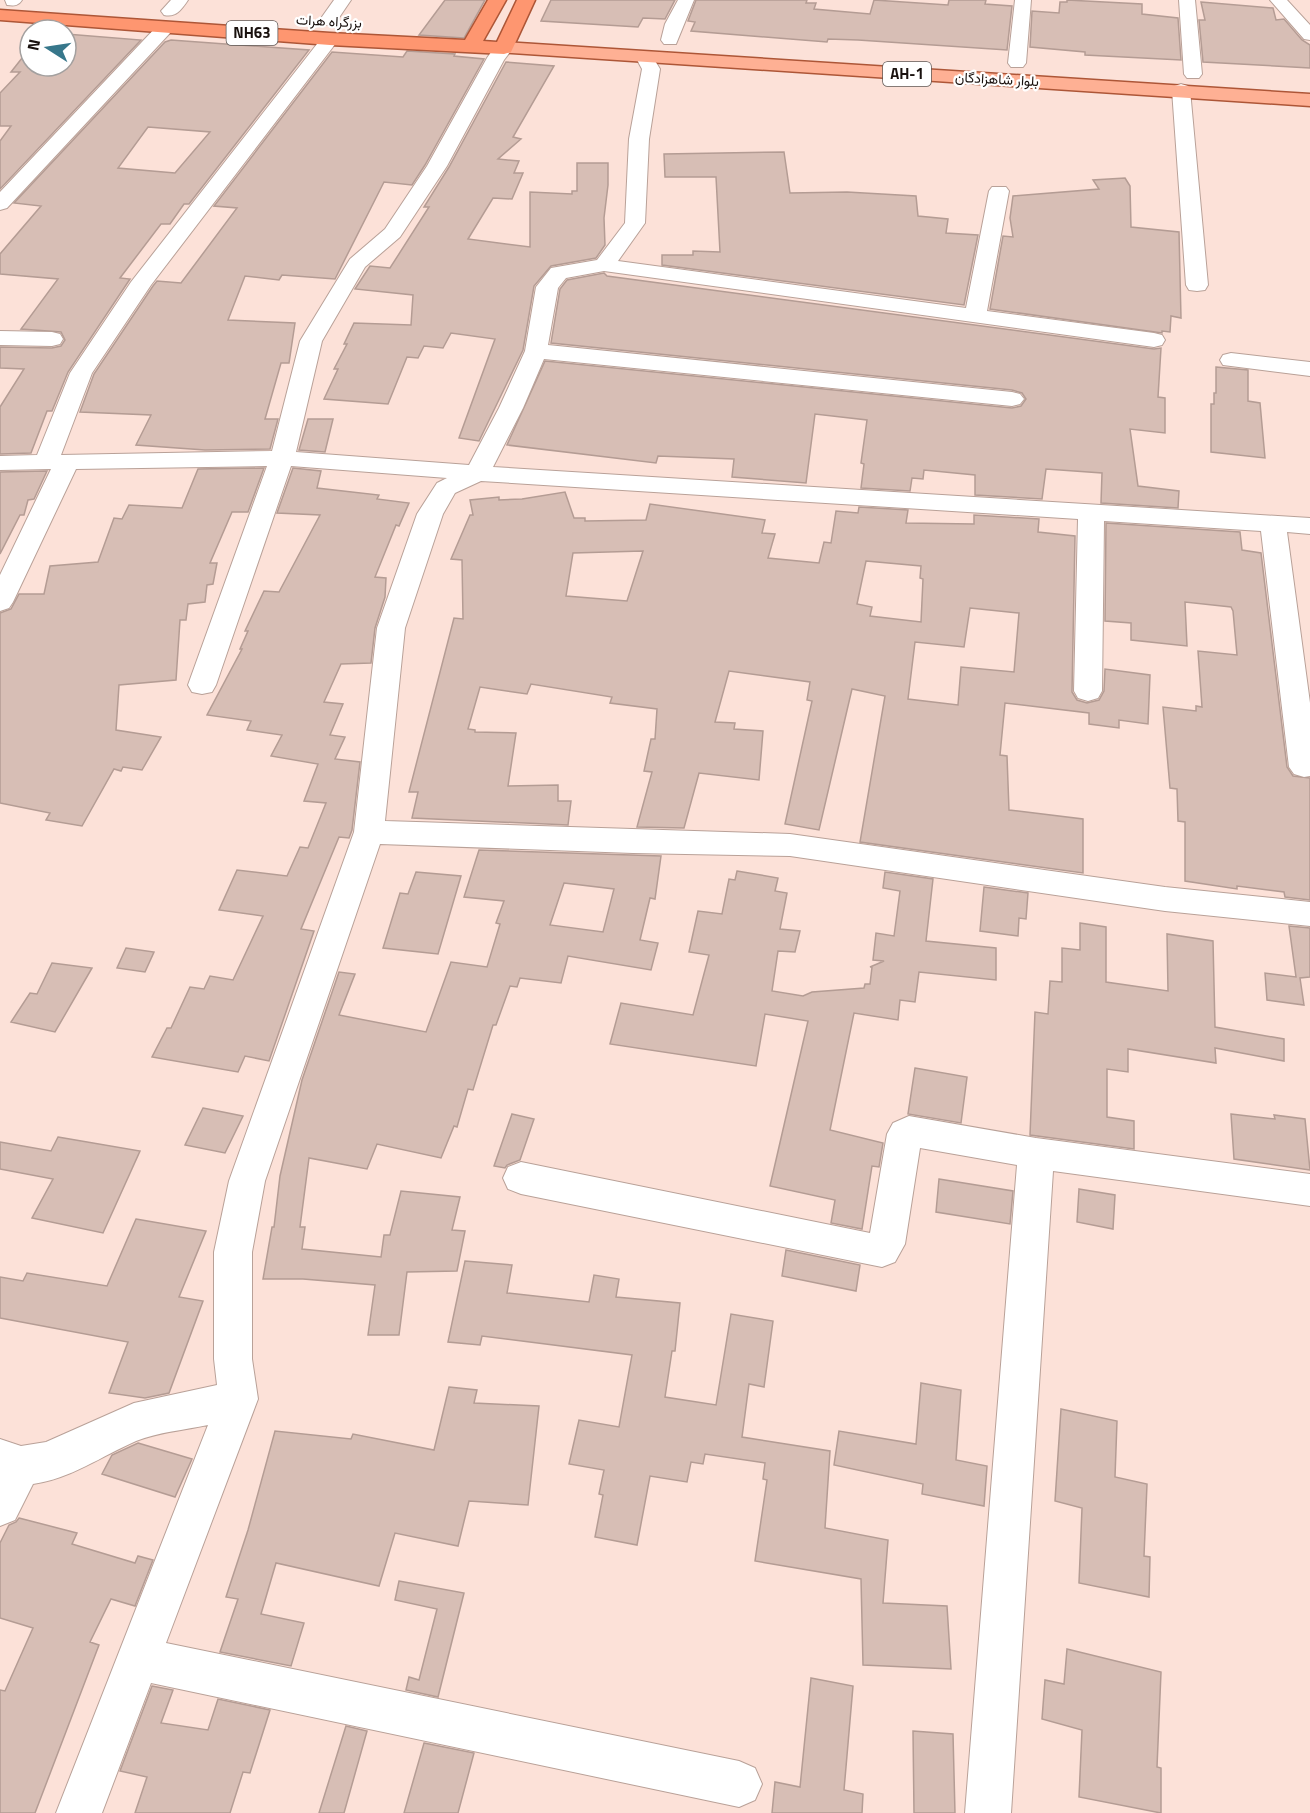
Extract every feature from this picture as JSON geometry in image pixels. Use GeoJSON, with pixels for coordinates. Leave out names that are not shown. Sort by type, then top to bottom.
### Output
{"type":"FeatureCollection","features":[{"type":"Feature","properties":{"kind":"highway"},"geometry":{"type":"LineString","coordinates":[[471,46],[497,0]]}},
{"type":"Feature","properties":{"kind":"highway"},"geometry":{"type":"LineString","coordinates":[[387,24],[482,30],[508,40],[526,0]]}},
{"type":"Feature","properties":{"kind":"highway","name":"بزرگراه هرات"},"geometry":{"type":"LineString","coordinates":[[5,8],[299,19],[329,30],[351,22]]}},
{"type":"Feature","properties":{"kind":"highway","name":"بزرگراه هرات"},"geometry":{"type":"LineString","coordinates":[[171,13],[471,46],[508,40]]}},
{"type":"Feature","properties":{"kind":"main road"},"geometry":{"type":"LineString","coordinates":[[508,40],[582,35]]}},
{"type":"Feature","properties":{"kind":"main road"},"geometry":{"type":"LineString","coordinates":[[661,39],[694,42]]}},
{"type":"Feature","properties":{"kind":"main road","name":"بلوار شاهزادگان"},"geometry":{"type":"LineString","coordinates":[[508,40],[645,58],[1187,82],[1310,82]]}},
{"type":"Feature","properties":{"kind":"main road","name":"بلوار شاهزادگان"},"geometry":{"type":"LineString","coordinates":[[838,51],[1017,63],[1187,82],[1310,100]]}},
{"type":"Feature","properties":{"kind":"street"},"geometry":{"type":"LineString","coordinates":[[0,602],[56,462],[81,373],[142,282],[329,30],[343,0]]}},
{"type":"Feature","properties":{"kind":"street"},"geometry":{"type":"LineString","coordinates":[[661,39],[674,24],[686,0]]}},
{"type":"Feature","properties":{"kind":"street"},"geometry":{"type":"LineString","coordinates":[[1017,63],[1023,0]]}},
{"type":"Feature","properties":{"kind":"street"},"geometry":{"type":"LineString","coordinates":[[1187,0],[1187,82],[1197,285]]}},
{"type":"Feature","properties":{"kind":"street"},"geometry":{"type":"LineString","coordinates":[[1278,0],[1310,35]]}},
{"type":"Feature","properties":{"kind":"street"},"geometry":{"type":"LineString","coordinates":[[0,204],[171,13]]}},
{"type":"Feature","properties":{"kind":"street"},"geometry":{"type":"LineString","coordinates":[[202,685],[282,458],[311,342],[357,263],[393,233],[437,166],[508,40]]}},
{"type":"Feature","properties":{"kind":"street"},"geometry":{"type":"LineString","coordinates":[[604,265],[635,223],[639,139],[651,69],[645,58]]}},
{"type":"Feature","properties":{"kind":"street"},"geometry":{"type":"LineString","coordinates":[[975,316],[999,192]]}},
{"type":"Feature","properties":{"kind":"street"},"geometry":{"type":"LineString","coordinates":[[79,1813],[238,1399],[233,1359],[233,1252],[247,1181],[369,832],[391,628],[430,514],[446,488],[477,473],[536,351],[547,287],[559,273],[604,265],[1154,340]]}},
{"type":"Feature","properties":{"kind":"street"},"geometry":{"type":"LineString","coordinates":[[0,338],[52,339]]}},
{"type":"Feature","properties":{"kind":"street"},"geometry":{"type":"LineString","coordinates":[[536,351],[1012,399]]}},
{"type":"Feature","properties":{"kind":"street"},"geometry":{"type":"LineString","coordinates":[[1231,360],[1310,369]]}},
{"type":"Feature","properties":{"kind":"street"},"geometry":{"type":"LineString","coordinates":[[0,464],[282,458],[477,473],[1310,526]]}},
{"type":"Feature","properties":{"kind":"street"},"geometry":{"type":"LineString","coordinates":[[1088,691],[1091,512]]}},
{"type":"Feature","properties":{"kind":"street"},"geometry":{"type":"LineString","coordinates":[[1273,524],[1304,767]]}},
{"type":"Feature","properties":{"kind":"street"},"geometry":{"type":"LineString","coordinates":[[369,832],[633,842],[790,845],[1165,899],[1310,914]]}},
{"type":"Feature","properties":{"kind":"street"},"geometry":{"type":"LineString","coordinates":[[521,1178],[882,1250],[887,1244],[905,1134],[909,1131],[1036,1154],[1310,1190]]}},
{"type":"Feature","properties":{"kind":"street"},"geometry":{"type":"LineString","coordinates":[[987,1813],[1036,1154]]}},
{"type":"Feature","properties":{"kind":"street"},"geometry":{"type":"LineString","coordinates":[[0,1505],[10,1463],[49,1462],[134,1422],[238,1399]]}},
{"type":"Feature","properties":{"kind":"street"},"geometry":{"type":"LineString","coordinates":[[138,1659],[739,1784]]}},
{"type":"Feature","properties":{"kind":"building"},"geometry":{"type":"Polygon","coordinates":[[[445,0],[485,0],[464,38],[419,35],[445,0]]]}},
{"type":"Feature","properties":{"kind":"building"},"geometry":{"type":"Polygon","coordinates":[[[551,0],[675,0],[665,19],[643,18],[638,27],[541,21],[551,0]]]}},
{"type":"Feature","properties":{"kind":"building"},"geometry":{"type":"Polygon","coordinates":[[[696,0],[807,0],[806,3],[816,3],[814,9],[870,14],[874,0],[948,5],[949,0],[986,0],[985,4],[1012,6],[1007,50],[858,40],[828,39],[827,42],[691,31],[695,22],[688,21],[696,0]]]}},
{"type":"Feature","properties":{"kind":"building"},"geometry":{"type":"Polygon","coordinates":[[[1067,0],[1142,4],[1142,14],[1178,18],[1181,60],[1085,55],[1085,52],[1030,47],[1032,11],[1059,13],[1060,2],[1067,2],[1067,0]]]}},
{"type":"Feature","properties":{"kind":"building"},"geometry":{"type":"Polygon","coordinates":[[[1201,2],[1273,8],[1276,20],[1284,19],[1302,40],[1310,45],[1310,68],[1203,62],[1199,20],[1205,20],[1201,2]]]}},
{"type":"Feature","properties":{"kind":"building"},"geometry":{"type":"Polygon","coordinates":[[[78,35],[141,40],[0,189],[0,141],[11,126],[0,126],[0,93],[18,74],[18,78],[78,78],[78,35]]]}},
{"type":"Feature","properties":{"kind":"building"},"geometry":{"type":"Polygon","coordinates":[[[171,40],[309,50],[189,204],[184,204],[170,224],[161,224],[120,278],[130,279],[68,372],[52,411],[47,411],[31,453],[0,454],[0,407],[24,369],[0,368],[0,347],[52,348],[61,346],[65,340],[61,332],[21,329],[58,279],[0,274],[0,254],[41,206],[14,203],[165,42],[171,40]],[[148,127],[118,168],[175,173],[210,132],[148,127]]]}},
{"type":"Feature","properties":{"kind":"building"},"geometry":{"type":"Polygon","coordinates":[[[407,51],[455,54],[454,56],[484,59],[412,185],[384,182],[335,279],[282,275],[279,280],[245,276],[228,320],[295,323],[289,363],[281,363],[265,419],[278,419],[270,449],[205,450],[136,445],[151,415],[80,412],[94,374],[153,286],[157,281],[181,283],[237,208],[214,206],[332,52],[403,57],[407,51]]]}},
{"type":"Feature","properties":{"kind":"building"},"geometry":{"type":"Polygon","coordinates":[[[506,62],[554,66],[513,137],[521,139],[498,159],[519,161],[514,173],[523,173],[512,199],[493,198],[468,239],[530,247],[530,192],[572,194],[572,191],[577,191],[577,163],[608,163],[604,218],[605,245],[596,258],[551,266],[534,286],[523,350],[479,441],[459,438],[495,339],[451,333],[443,348],[424,346],[418,358],[407,357],[388,404],[324,399],[338,369],[334,369],[347,344],[344,344],[354,323],[411,325],[413,295],[355,289],[370,266],[390,268],[429,207],[424,207],[449,167],[506,62]]]}},
{"type":"Feature","properties":{"kind":"building"},"geometry":{"type":"Polygon","coordinates":[[[18,63],[18,72],[11,72],[18,63]]]}},
{"type":"Feature","properties":{"kind":"building"},"geometry":{"type":"Polygon","coordinates":[[[784,152],[790,193],[847,192],[916,196],[918,216],[948,219],[946,233],[978,235],[964,305],[662,265],[662,255],[693,255],[693,251],[720,252],[716,177],[665,177],[664,154],[784,152]]]}},
{"type":"Feature","properties":{"kind":"building"},"geometry":{"type":"Polygon","coordinates":[[[1125,178],[1130,186],[1131,227],[1179,232],[1181,318],[1171,316],[1170,332],[1162,331],[1162,333],[990,309],[1003,236],[1013,237],[1010,218],[1013,196],[1099,189],[1093,180],[1125,178]]]}},
{"type":"Feature","properties":{"kind":"building"},"geometry":{"type":"Polygon","coordinates":[[[604,273],[607,276],[1154,349],[1161,348],[1158,397],[1165,398],[1165,433],[1130,429],[1138,486],[1179,491],[1178,508],[1101,503],[1102,473],[1046,469],[1042,499],[975,495],[975,475],[924,470],[923,479],[912,478],[910,491],[861,488],[864,464],[861,463],[867,420],[815,414],[806,483],[732,477],[734,459],[658,456],[656,463],[507,445],[545,361],[1012,408],[1021,406],[1026,399],[1022,393],[1012,390],[551,343],[560,289],[567,280],[604,273]]]}},
{"type":"Feature","properties":{"kind":"building"},"geometry":{"type":"Polygon","coordinates":[[[1216,367],[1248,370],[1248,401],[1260,403],[1265,458],[1211,452],[1211,404],[1214,404],[1214,393],[1216,393],[1216,367]]]}},
{"type":"Feature","properties":{"kind":"building"},"geometry":{"type":"Polygon","coordinates":[[[308,419],[333,419],[325,452],[299,450],[308,419]]]}},
{"type":"Feature","properties":{"kind":"building"},"geometry":{"type":"Polygon","coordinates":[[[264,468],[248,512],[232,512],[210,563],[217,563],[213,584],[207,585],[205,602],[188,604],[186,620],[180,620],[176,680],[119,685],[116,730],[161,737],[142,770],[123,767],[121,771],[114,769],[82,826],[46,820],[50,813],[0,803],[0,613],[11,609],[19,594],[44,594],[50,566],[98,562],[114,518],[122,519],[129,505],[182,508],[198,469],[264,468]]]}},
{"type":"Feature","properties":{"kind":"building"},"geometry":{"type":"Polygon","coordinates":[[[293,468],[321,471],[317,488],[379,495],[377,499],[409,503],[399,526],[396,525],[375,577],[386,578],[385,597],[375,628],[371,663],[341,664],[324,702],[343,704],[330,735],[345,737],[335,759],[360,762],[352,830],[349,838],[339,837],[301,929],[314,931],[269,1061],[245,1056],[238,1072],[152,1057],[167,1028],[171,1028],[190,987],[204,989],[210,976],[233,980],[263,916],[219,910],[237,870],[287,876],[300,847],[308,848],[326,803],[304,801],[318,764],[271,756],[282,735],[247,730],[251,721],[207,715],[242,649],[240,649],[248,631],[245,631],[264,591],[279,592],[320,515],[277,513],[293,468]]]}},
{"type":"Feature","properties":{"kind":"building"},"geometry":{"type":"Polygon","coordinates":[[[47,471],[34,499],[28,500],[24,515],[20,515],[0,554],[0,472],[47,471]]]}},
{"type":"Feature","properties":{"kind":"building"},"geometry":{"type":"Polygon","coordinates":[[[565,492],[574,518],[585,518],[585,521],[646,520],[650,504],[765,520],[762,533],[775,534],[768,558],[819,563],[824,542],[831,543],[836,511],[858,513],[859,507],[908,510],[906,523],[974,524],[974,515],[1039,519],[1038,532],[1075,536],[1072,692],[1077,700],[1087,703],[1099,700],[1104,691],[1105,669],[1150,675],[1148,724],[1119,720],[1119,728],[1089,724],[1089,713],[1005,703],[1000,755],[1007,756],[1009,810],[1083,819],[1083,873],[860,842],[885,696],[852,689],[819,830],[785,824],[812,701],[807,700],[810,682],[729,671],[715,722],[735,723],[734,729],[763,731],[759,780],[699,773],[684,828],[637,827],[652,772],[644,771],[651,739],[655,739],[657,709],[610,703],[612,697],[531,684],[527,694],[480,687],[468,729],[475,730],[475,732],[516,733],[508,786],[558,785],[558,801],[571,801],[568,825],[412,818],[418,792],[409,792],[454,618],[463,619],[462,560],[451,559],[470,515],[473,515],[470,500],[499,497],[499,500],[565,492]],[[643,551],[573,553],[566,596],[627,601],[643,551]],[[866,561],[857,604],[872,607],[870,616],[921,622],[923,579],[920,578],[921,566],[866,561]],[[970,608],[964,647],[915,642],[908,699],[958,705],[961,667],[1014,672],[1019,613],[970,608]]]}},
{"type":"Feature","properties":{"kind":"building"},"geometry":{"type":"Polygon","coordinates":[[[1106,523],[1240,532],[1242,550],[1261,553],[1287,767],[1293,776],[1310,778],[1310,900],[1285,897],[1284,892],[1237,886],[1237,889],[1185,881],[1185,822],[1178,821],[1177,789],[1170,788],[1163,707],[1196,711],[1196,706],[1202,707],[1198,651],[1237,655],[1233,611],[1231,607],[1185,602],[1187,646],[1131,640],[1131,623],[1105,621],[1106,523]]]}},
{"type":"Feature","properties":{"kind":"building"},"geometry":{"type":"Polygon","coordinates":[[[479,850],[661,856],[655,899],[650,898],[640,940],[658,943],[651,970],[568,956],[561,983],[520,978],[517,987],[510,986],[496,1025],[493,1025],[473,1090],[468,1089],[457,1127],[454,1126],[441,1158],[377,1144],[367,1169],[309,1158],[300,1227],[305,1227],[302,1249],[381,1257],[384,1235],[390,1235],[401,1191],[460,1197],[452,1230],[465,1231],[457,1271],[407,1272],[399,1335],[368,1335],[375,1285],[303,1279],[263,1279],[272,1227],[274,1227],[280,1176],[302,1080],[339,972],[355,974],[339,1015],[426,1032],[451,962],[487,967],[500,924],[496,923],[504,901],[464,897],[479,850]],[[564,883],[550,925],[603,932],[614,889],[564,883]]]}},
{"type":"Feature","properties":{"kind":"building"},"geometry":{"type":"Polygon","coordinates":[[[737,871],[778,878],[775,891],[787,893],[780,929],[800,931],[795,952],[778,951],[772,991],[803,996],[812,992],[864,988],[865,984],[870,984],[872,967],[870,967],[884,961],[873,960],[876,933],[894,936],[900,891],[883,888],[885,872],[933,879],[926,941],[996,948],[996,980],[919,972],[915,1002],[900,1000],[898,1020],[854,1013],[830,1130],[883,1143],[879,1167],[872,1166],[862,1229],[831,1223],[835,1200],[770,1186],[808,1021],[765,1014],[756,1066],[610,1044],[621,1003],[693,1015],[709,955],[689,952],[698,911],[722,914],[729,879],[735,880],[737,871]]]}},
{"type":"Feature","properties":{"kind":"building"},"geometry":{"type":"Polygon","coordinates":[[[416,872],[461,876],[438,954],[383,948],[400,893],[408,894],[416,872]]]}},
{"type":"Feature","properties":{"kind":"building"},"geometry":{"type":"Polygon","coordinates":[[[984,887],[1028,893],[1026,919],[1019,918],[1018,936],[980,931],[984,887]]]}},
{"type":"Feature","properties":{"kind":"building"},"geometry":{"type":"Polygon","coordinates":[[[1080,923],[1106,927],[1106,982],[1168,991],[1167,934],[1213,941],[1215,1027],[1284,1039],[1284,1061],[1215,1048],[1216,1063],[1128,1049],[1128,1072],[1107,1069],[1107,1117],[1134,1121],[1134,1149],[1030,1135],[1035,1012],[1048,1014],[1050,981],[1062,982],[1062,948],[1080,950],[1080,923]]]}},
{"type":"Feature","properties":{"kind":"building"},"geometry":{"type":"Polygon","coordinates":[[[1289,926],[1310,928],[1310,977],[1300,978],[1304,1005],[1267,1000],[1265,973],[1296,977],[1289,926]]]}},
{"type":"Feature","properties":{"kind":"building"},"geometry":{"type":"Polygon","coordinates":[[[126,948],[154,952],[145,972],[117,968],[126,948]]]}},
{"type":"Feature","properties":{"kind":"building"},"geometry":{"type":"Polygon","coordinates":[[[52,963],[92,968],[55,1032],[11,1022],[30,993],[37,994],[52,963]]]}},
{"type":"Feature","properties":{"kind":"building"},"geometry":{"type":"Polygon","coordinates":[[[915,1068],[967,1077],[961,1123],[908,1114],[915,1068]]]}},
{"type":"Feature","properties":{"kind":"building"},"geometry":{"type":"Polygon","coordinates":[[[203,1108],[243,1116],[225,1153],[185,1145],[203,1108]]]}},
{"type":"Feature","properties":{"kind":"building"},"geometry":{"type":"Polygon","coordinates":[[[512,1114],[534,1119],[520,1160],[505,1168],[494,1166],[512,1114]]]}},
{"type":"Feature","properties":{"kind":"building"},"geometry":{"type":"Polygon","coordinates":[[[1231,1114],[1275,1119],[1274,1115],[1305,1119],[1310,1170],[1234,1159],[1231,1114]]]}},
{"type":"Feature","properties":{"kind":"building"},"geometry":{"type":"Polygon","coordinates":[[[58,1137],[140,1151],[103,1233],[32,1218],[53,1179],[0,1169],[0,1142],[51,1151],[58,1137]]]}},
{"type":"Feature","properties":{"kind":"building"},"geometry":{"type":"Polygon","coordinates":[[[939,1179],[1013,1191],[1010,1224],[936,1212],[939,1179]]]}},
{"type":"Feature","properties":{"kind":"building"},"geometry":{"type":"Polygon","coordinates":[[[1079,1189],[1115,1195],[1113,1229],[1077,1222],[1079,1189]]]}},
{"type":"Feature","properties":{"kind":"building"},"geometry":{"type":"Polygon","coordinates":[[[136,1219],[206,1231],[179,1297],[203,1301],[169,1393],[145,1398],[109,1393],[128,1342],[0,1318],[0,1277],[23,1281],[27,1273],[107,1286],[136,1219]]]}},
{"type":"Feature","properties":{"kind":"building"},"geometry":{"type":"Polygon","coordinates":[[[786,1250],[860,1265],[856,1291],[782,1276],[786,1250]]]}},
{"type":"Feature","properties":{"kind":"building"},"geometry":{"type":"Polygon","coordinates":[[[465,1261],[512,1265],[507,1293],[589,1302],[594,1275],[619,1279],[616,1297],[680,1303],[675,1351],[672,1351],[665,1397],[716,1405],[731,1314],[773,1321],[764,1387],[749,1384],[742,1437],[830,1451],[825,1528],[888,1540],[883,1603],[947,1606],[951,1669],[863,1665],[861,1579],[755,1561],[767,1480],[763,1479],[765,1463],[705,1454],[703,1464],[691,1462],[687,1482],[650,1476],[637,1545],[595,1537],[603,1495],[599,1494],[604,1470],[569,1464],[579,1420],[619,1427],[632,1355],[482,1336],[480,1345],[448,1342],[465,1261]]]}},
{"type":"Feature","properties":{"kind":"building"},"geometry":{"type":"Polygon","coordinates":[[[921,1383],[961,1390],[956,1460],[987,1466],[984,1506],[922,1494],[923,1484],[834,1465],[839,1431],[916,1444],[921,1383]]]}},
{"type":"Feature","properties":{"kind":"building"},"geometry":{"type":"Polygon","coordinates":[[[449,1387],[477,1390],[474,1403],[539,1406],[528,1505],[469,1501],[458,1546],[395,1533],[379,1586],[276,1563],[261,1614],[304,1623],[291,1666],[220,1652],[238,1599],[226,1597],[248,1530],[275,1431],[351,1439],[353,1434],[434,1450],[449,1387]]]}},
{"type":"Feature","properties":{"kind":"building"},"geometry":{"type":"Polygon","coordinates":[[[1061,1409],[1117,1421],[1115,1477],[1147,1484],[1144,1556],[1150,1557],[1149,1597],[1079,1583],[1082,1508],[1055,1501],[1061,1409]]]}},
{"type":"Feature","properties":{"kind":"building"},"geometry":{"type":"Polygon","coordinates":[[[138,1443],[192,1459],[175,1497],[102,1474],[112,1455],[138,1443]]]}},
{"type":"Feature","properties":{"kind":"building"},"geometry":{"type":"Polygon","coordinates":[[[19,1518],[77,1533],[72,1544],[135,1563],[138,1556],[153,1560],[135,1606],[111,1599],[90,1642],[99,1645],[35,1813],[0,1813],[0,1690],[5,1691],[33,1628],[0,1618],[0,1543],[9,1525],[19,1518]]]}},
{"type":"Feature","properties":{"kind":"building"},"geometry":{"type":"Polygon","coordinates":[[[399,1581],[464,1593],[438,1697],[406,1690],[409,1677],[419,1680],[437,1609],[395,1600],[399,1581]]]}},
{"type":"Feature","properties":{"kind":"building"},"geometry":{"type":"Polygon","coordinates":[[[1067,1649],[1161,1672],[1157,1767],[1161,1768],[1161,1813],[1079,1797],[1082,1730],[1042,1719],[1045,1680],[1064,1684],[1067,1649]]]}},
{"type":"Feature","properties":{"kind":"building"},"geometry":{"type":"Polygon","coordinates":[[[811,1678],[853,1686],[844,1790],[863,1794],[862,1813],[772,1813],[775,1782],[800,1787],[811,1678]]]}},
{"type":"Feature","properties":{"kind":"building"},"geometry":{"type":"Polygon","coordinates":[[[152,1686],[173,1690],[161,1723],[208,1730],[218,1699],[270,1710],[250,1773],[243,1772],[230,1813],[135,1813],[147,1777],[120,1771],[152,1686]]]}},
{"type":"Feature","properties":{"kind":"building"},"geometry":{"type":"Polygon","coordinates":[[[346,1726],[367,1731],[344,1813],[319,1813],[346,1726]]]}},
{"type":"Feature","properties":{"kind":"building"},"geometry":{"type":"Polygon","coordinates":[[[913,1731],[953,1734],[955,1813],[914,1813],[913,1731]]]}},
{"type":"Feature","properties":{"kind":"building"},"geometry":{"type":"Polygon","coordinates":[[[424,1743],[474,1753],[458,1813],[404,1813],[424,1743]]]}}]}
